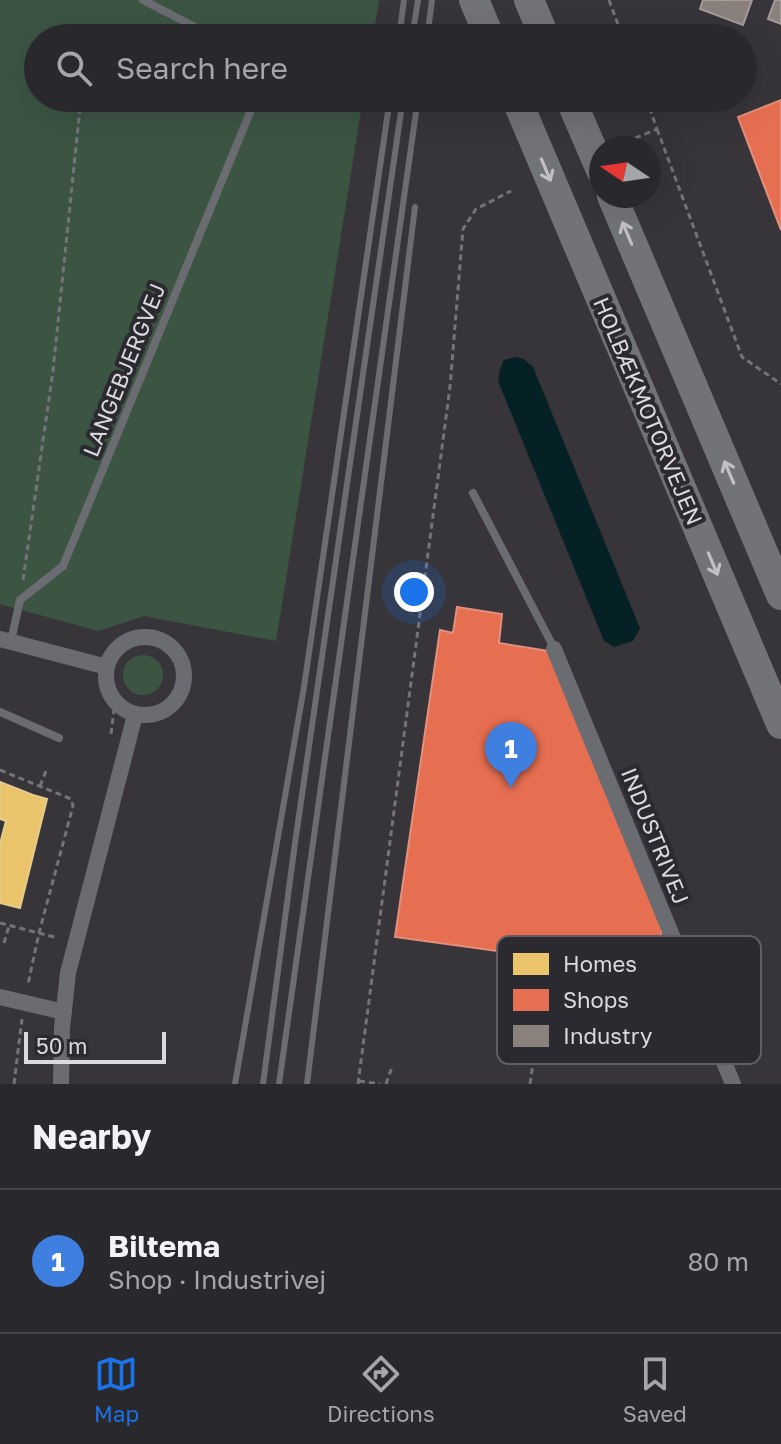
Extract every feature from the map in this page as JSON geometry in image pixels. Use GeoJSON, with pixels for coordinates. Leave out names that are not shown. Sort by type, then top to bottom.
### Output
{"type":"FeatureCollection","features":[{"type":"Feature","properties":{"kind":"highway"},"geometry":{"type":"LineString","coordinates":[[474,0],[484,24]]}},
{"type":"Feature","properties":{"kind":"highway"},"geometry":{"type":"LineString","coordinates":[[529,0],[539,24]]}},
{"type":"Feature","properties":{"kind":"highway","name":"HOLBÆKMOTORVEJEN"},"geometry":{"type":"LineString","coordinates":[[522,112],[781,724]]}},
{"type":"Feature","properties":{"kind":"highway"},"geometry":{"type":"LineString","coordinates":[[576,112],[589,142]]}},
{"type":"Feature","properties":{"kind":"highway"},"geometry":{"type":"LineString","coordinates":[[617,208],[781,595]]}},
{"type":"Feature","properties":{"kind":"street"},"geometry":{"type":"LineString","coordinates":[[140,637],[151,637],[172,647],[179,656],[184,667],[183,690],[169,708],[158,714],[135,715],[115,702],[106,679],[107,667],[119,647],[140,637]]}},
{"type":"Feature","properties":{"kind":"street"},"geometry":{"type":"LineString","coordinates":[[6,640],[107,667]]}},
{"type":"Feature","properties":{"kind":"street","name":"INDUSTRIVEJ"},"geometry":{"type":"LineString","coordinates":[[554,649],[672,936]]}},
{"type":"Feature","properties":{"kind":"street"},"geometry":{"type":"LineString","coordinates":[[61,1084],[68,973],[135,715]]}},
{"type":"Feature","properties":{"kind":"street"},"geometry":{"type":"LineString","coordinates":[[0,997],[64,1012]]}},
{"type":"Feature","properties":{"kind":"street","name":"INDUSTRIVEJ"},"geometry":{"type":"LineString","coordinates":[[725,1064],[733,1084]]}},
{"type":"Feature","properties":{"kind":"lane"},"geometry":{"type":"LineString","coordinates":[[143,0],[189,24]]}},
{"type":"Feature","properties":{"kind":"lane","name":"LANGEBJERGVEJ"},"geometry":{"type":"LineString","coordinates":[[20,600],[63,566],[250,112]]}},
{"type":"Feature","properties":{"kind":"lane"},"geometry":{"type":"LineString","coordinates":[[473,493],[554,649]]}},
{"type":"Feature","properties":{"kind":"lane"},"geometry":{"type":"LineString","coordinates":[[6,640],[20,600]]}},
{"type":"Feature","properties":{"kind":"lane"},"geometry":{"type":"LineString","coordinates":[[0,712],[59,738]]}},
{"type":"Feature","properties":{"kind":"path"},"geometry":{"type":"LineString","coordinates":[[609,0],[618,24]]}},
{"type":"Feature","properties":{"kind":"path"},"geometry":{"type":"LineString","coordinates":[[20,600],[53,371],[80,112]]}},
{"type":"Feature","properties":{"kind":"path"},"geometry":{"type":"LineString","coordinates":[[651,112],[742,357],[781,384]]}},
{"type":"Feature","properties":{"kind":"path"},"geometry":{"type":"LineString","coordinates":[[640,136],[657,129]]}},
{"type":"Feature","properties":{"kind":"path"},"geometry":{"type":"LineString","coordinates":[[392,1067],[383,1084],[358,1082],[450,387],[463,229],[476,209],[511,191]]}},
{"type":"Feature","properties":{"kind":"path"},"geometry":{"type":"LineString","coordinates":[[0,770],[71,799],[73,806],[24,1002],[14,1084]]}},
{"type":"Feature","properties":{"kind":"path"},"geometry":{"type":"LineString","coordinates":[[40,786],[46,771]]}},
{"type":"Feature","properties":{"kind":"path"},"geometry":{"type":"LineString","coordinates":[[0,923],[66,939]]}},
{"type":"Feature","properties":{"kind":"path"},"geometry":{"type":"LineString","coordinates":[[4,943],[9,926]]}},
{"type":"Feature","properties":{"kind":"path"},"geometry":{"type":"LineString","coordinates":[[530,1084],[533,1064]]}},
{"type":"Feature","properties":{"kind":"green space"},"geometry":{"type":"Polygon","coordinates":[[[0,0],[379,0],[375,24],[24,24],[24,112],[361,112],[276,641],[144,616],[98,631],[0,604],[0,0]]]}},
{"type":"Feature","properties":{"kind":"green space"},"geometry":{"type":"Polygon","coordinates":[[[143,655],[157,661],[163,675],[157,689],[143,695],[129,689],[123,675],[129,661],[143,655]]]}},
{"type":"Feature","properties":{"kind":"water"},"geometry":{"type":"Polygon","coordinates":[[[515,357],[524,359],[533,367],[640,628],[633,641],[614,647],[604,641],[498,381],[504,360],[515,357]]]}},
{"type":"Feature","properties":{"kind":"building: Homes"},"geometry":{"type":"Polygon","coordinates":[[[0,782],[47,799],[20,908],[0,903],[0,844],[6,821],[0,819],[0,782]]]}},
{"type":"Feature","properties":{"kind":"building: Shops"},"geometry":{"type":"Polygon","coordinates":[[[781,100],[781,230],[738,117],[781,100]]]}},
{"type":"Feature","properties":{"kind":"building: Shops"},"geometry":{"type":"Polygon","coordinates":[[[457,607],[502,614],[499,643],[548,651],[662,926],[661,936],[497,936],[497,951],[395,937],[440,630],[453,633],[457,607]]]}},
{"type":"Feature","properties":{"kind":"building: Industry"},"geometry":{"type":"Polygon","coordinates":[[[703,0],[752,0],[743,24],[700,9],[703,0]]]}},
{"type":"Feature","properties":{"kind":"building: Industry"},"geometry":{"type":"Polygon","coordinates":[[[775,0],[781,0],[781,24],[768,19],[775,0]]]}},
{"type":"Feature","properties":{"kind":"railway"},"geometry":{"type":"LineString","coordinates":[[401,24],[404,0]]}},
{"type":"Feature","properties":{"kind":"railway"},"geometry":{"type":"LineString","coordinates":[[414,24],[418,0]]}},
{"type":"Feature","properties":{"kind":"railway"},"geometry":{"type":"LineString","coordinates":[[429,24],[432,0]]}},
{"type":"Feature","properties":{"kind":"railway"},"geometry":{"type":"LineString","coordinates":[[235,1084],[304,687],[388,112]]}},
{"type":"Feature","properties":{"kind":"railway"},"geometry":{"type":"LineString","coordinates":[[263,1084],[401,112]]}},
{"type":"Feature","properties":{"kind":"railway"},"geometry":{"type":"LineString","coordinates":[[279,1084],[416,112]]}},
{"type":"Feature","properties":{"kind":"railway"},"geometry":{"type":"LineString","coordinates":[[307,1084],[415,207]]}},
{"type":"Feature","properties":{"kind":"place","name":"Biltema"},"geometry":{"type":"Point","coordinates":[511,788]}}]}
